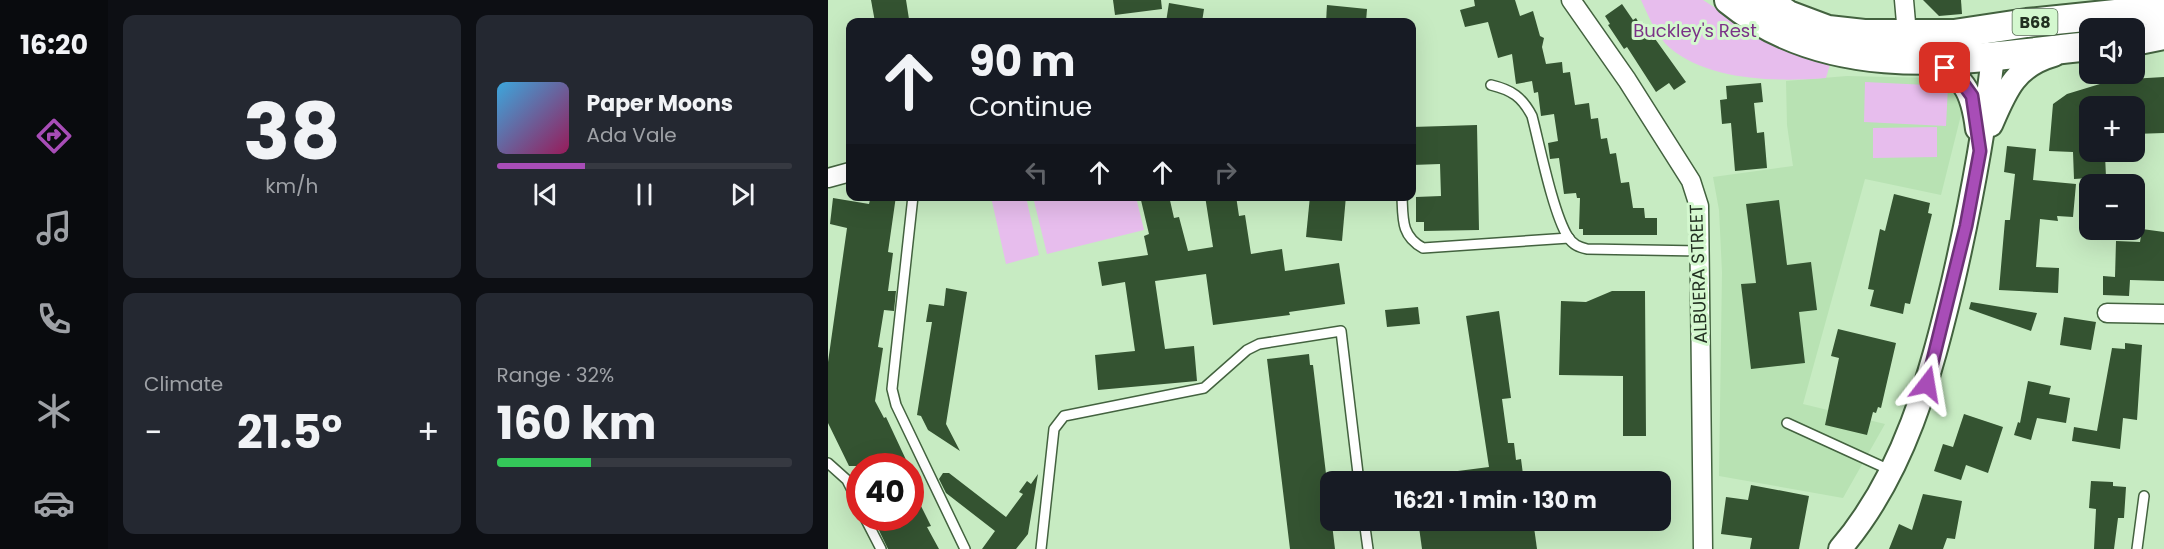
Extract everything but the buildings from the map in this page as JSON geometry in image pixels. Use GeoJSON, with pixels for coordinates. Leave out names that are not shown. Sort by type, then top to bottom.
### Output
{"type":"FeatureCollection","features":[{"type":"Feature","properties":{"kind":"main road","name":"B68"},"geometry":{"type":"LineString","coordinates":[[1729,0],[1776,32],[1811,46],[1865,57],[1993,57],[2079,47]]}},
{"type":"Feature","properties":{"kind":"main road","name":"B68"},"geometry":{"type":"LineString","coordinates":[[1766,0],[1788,15],[1828,30],[1907,34],[1954,34],[1995,27],[2164,9]]}},
{"type":"Feature","properties":{"kind":"main road"},"geometry":{"type":"LineString","coordinates":[[1993,57],[1995,27]]}},
{"type":"Feature","properties":{"kind":"main road"},"geometry":{"type":"LineString","coordinates":[[2145,39],[2164,35]]}},
{"type":"Feature","properties":{"kind":"street","name":"ALBUERA STREET"},"geometry":{"type":"LineString","coordinates":[[1571,0],[1627,80],[1691,181],[1699,206],[1702,549]]}},
{"type":"Feature","properties":{"kind":"street"},"geometry":{"type":"LineString","coordinates":[[1904,0],[1907,34]]}},
{"type":"Feature","properties":{"kind":"street"},"geometry":{"type":"LineString","coordinates":[[1980,151],[2007,90],[2021,70],[2048,57],[2079,48]]}},
{"type":"Feature","properties":{"kind":"street"},"geometry":{"type":"LineString","coordinates":[[1840,549],[1879,496],[1903,449],[1927,384],[1964,237],[1980,151],[1993,57]]}},
{"type":"Feature","properties":{"kind":"street"},"geometry":{"type":"LineString","coordinates":[[1922,58],[1959,78],[1972,96],[1980,151]]}},
{"type":"Feature","properties":{"kind":"street"},"geometry":{"type":"LineString","coordinates":[[828,178],[846,173]]}},
{"type":"Feature","properties":{"kind":"street"},"geometry":{"type":"LineString","coordinates":[[2107,314],[2164,314]]}},
{"type":"Feature","properties":{"kind":"lane"},"geometry":{"type":"LineString","coordinates":[[1491,85],[1516,94],[1529,110],[1569,238],[1576,246],[1587,249],[1700,251]]}},
{"type":"Feature","properties":{"kind":"lane"},"geometry":{"type":"LineString","coordinates":[[912,201],[892,389],[896,405],[965,549]]}},
{"type":"Feature","properties":{"kind":"lane"},"geometry":{"type":"LineString","coordinates":[[1402,201],[1403,224],[1407,236],[1423,248],[1569,238]]}},
{"type":"Feature","properties":{"kind":"lane"},"geometry":{"type":"LineString","coordinates":[[1041,549],[1054,429],[1064,416],[1204,388],[1247,350],[1259,345],[1341,331],[1358,471]]}},
{"type":"Feature","properties":{"kind":"lane"},"geometry":{"type":"LineString","coordinates":[[1787,423],[1892,471]]}},
{"type":"Feature","properties":{"kind":"lane"},"geometry":{"type":"LineString","coordinates":[[828,463],[846,479]]}},
{"type":"Feature","properties":{"kind":"lane"},"geometry":{"type":"LineString","coordinates":[[2137,549],[2144,496]]}},
{"type":"Feature","properties":{"kind":"lane"},"geometry":{"type":"LineString","coordinates":[[872,531],[881,549]]}},
{"type":"Feature","properties":{"kind":"lane"},"geometry":{"type":"LineString","coordinates":[[1366,531],[1368,549]]}},
{"type":"Feature","properties":{"kind":"shaded area"},"geometry":{"type":"Polygon","coordinates":[[[1847,76],[1934,78],[1954,88],[1961,99],[1962,111],[1941,195],[1865,179],[1803,404],[1885,424],[1843,498],[1719,476],[1722,272],[1719,210],[1713,177],[1793,166],[1787,125],[1786,81],[1847,76]]]}},
{"type":"Feature","properties":{"kind":"green space","name":"Buckley's Rest"},"geometry":{"type":"Polygon","coordinates":[[[1641,0],[1703,0],[1768,42],[1830,64],[1826,78],[1765,79],[1744,77],[1704,67],[1686,59],[1665,43],[1653,26],[1641,0]]]}},
{"type":"Feature","properties":{"kind":"green space"},"geometry":{"type":"Polygon","coordinates":[[[1865,82],[1948,86],[1946,126],[1864,122],[1865,82]]]}},
{"type":"Feature","properties":{"kind":"green space"},"geometry":{"type":"Polygon","coordinates":[[[1937,127],[1937,157],[1873,158],[1873,128],[1937,127]]]}},
{"type":"Feature","properties":{"kind":"green space"},"geometry":{"type":"Polygon","coordinates":[[[992,201],[1027,201],[1039,255],[1006,264],[992,201]]]}},
{"type":"Feature","properties":{"kind":"green space"},"geometry":{"type":"Polygon","coordinates":[[[1034,201],[1137,201],[1144,230],[1047,254],[1034,201]]]}},
{"type":"Feature","properties":{"kind":"route"},"geometry":{"type":"LineString","coordinates":[[1927,384],[1966,226],[1980,151],[1972,96],[1959,78],[1945,68]]}}]}
